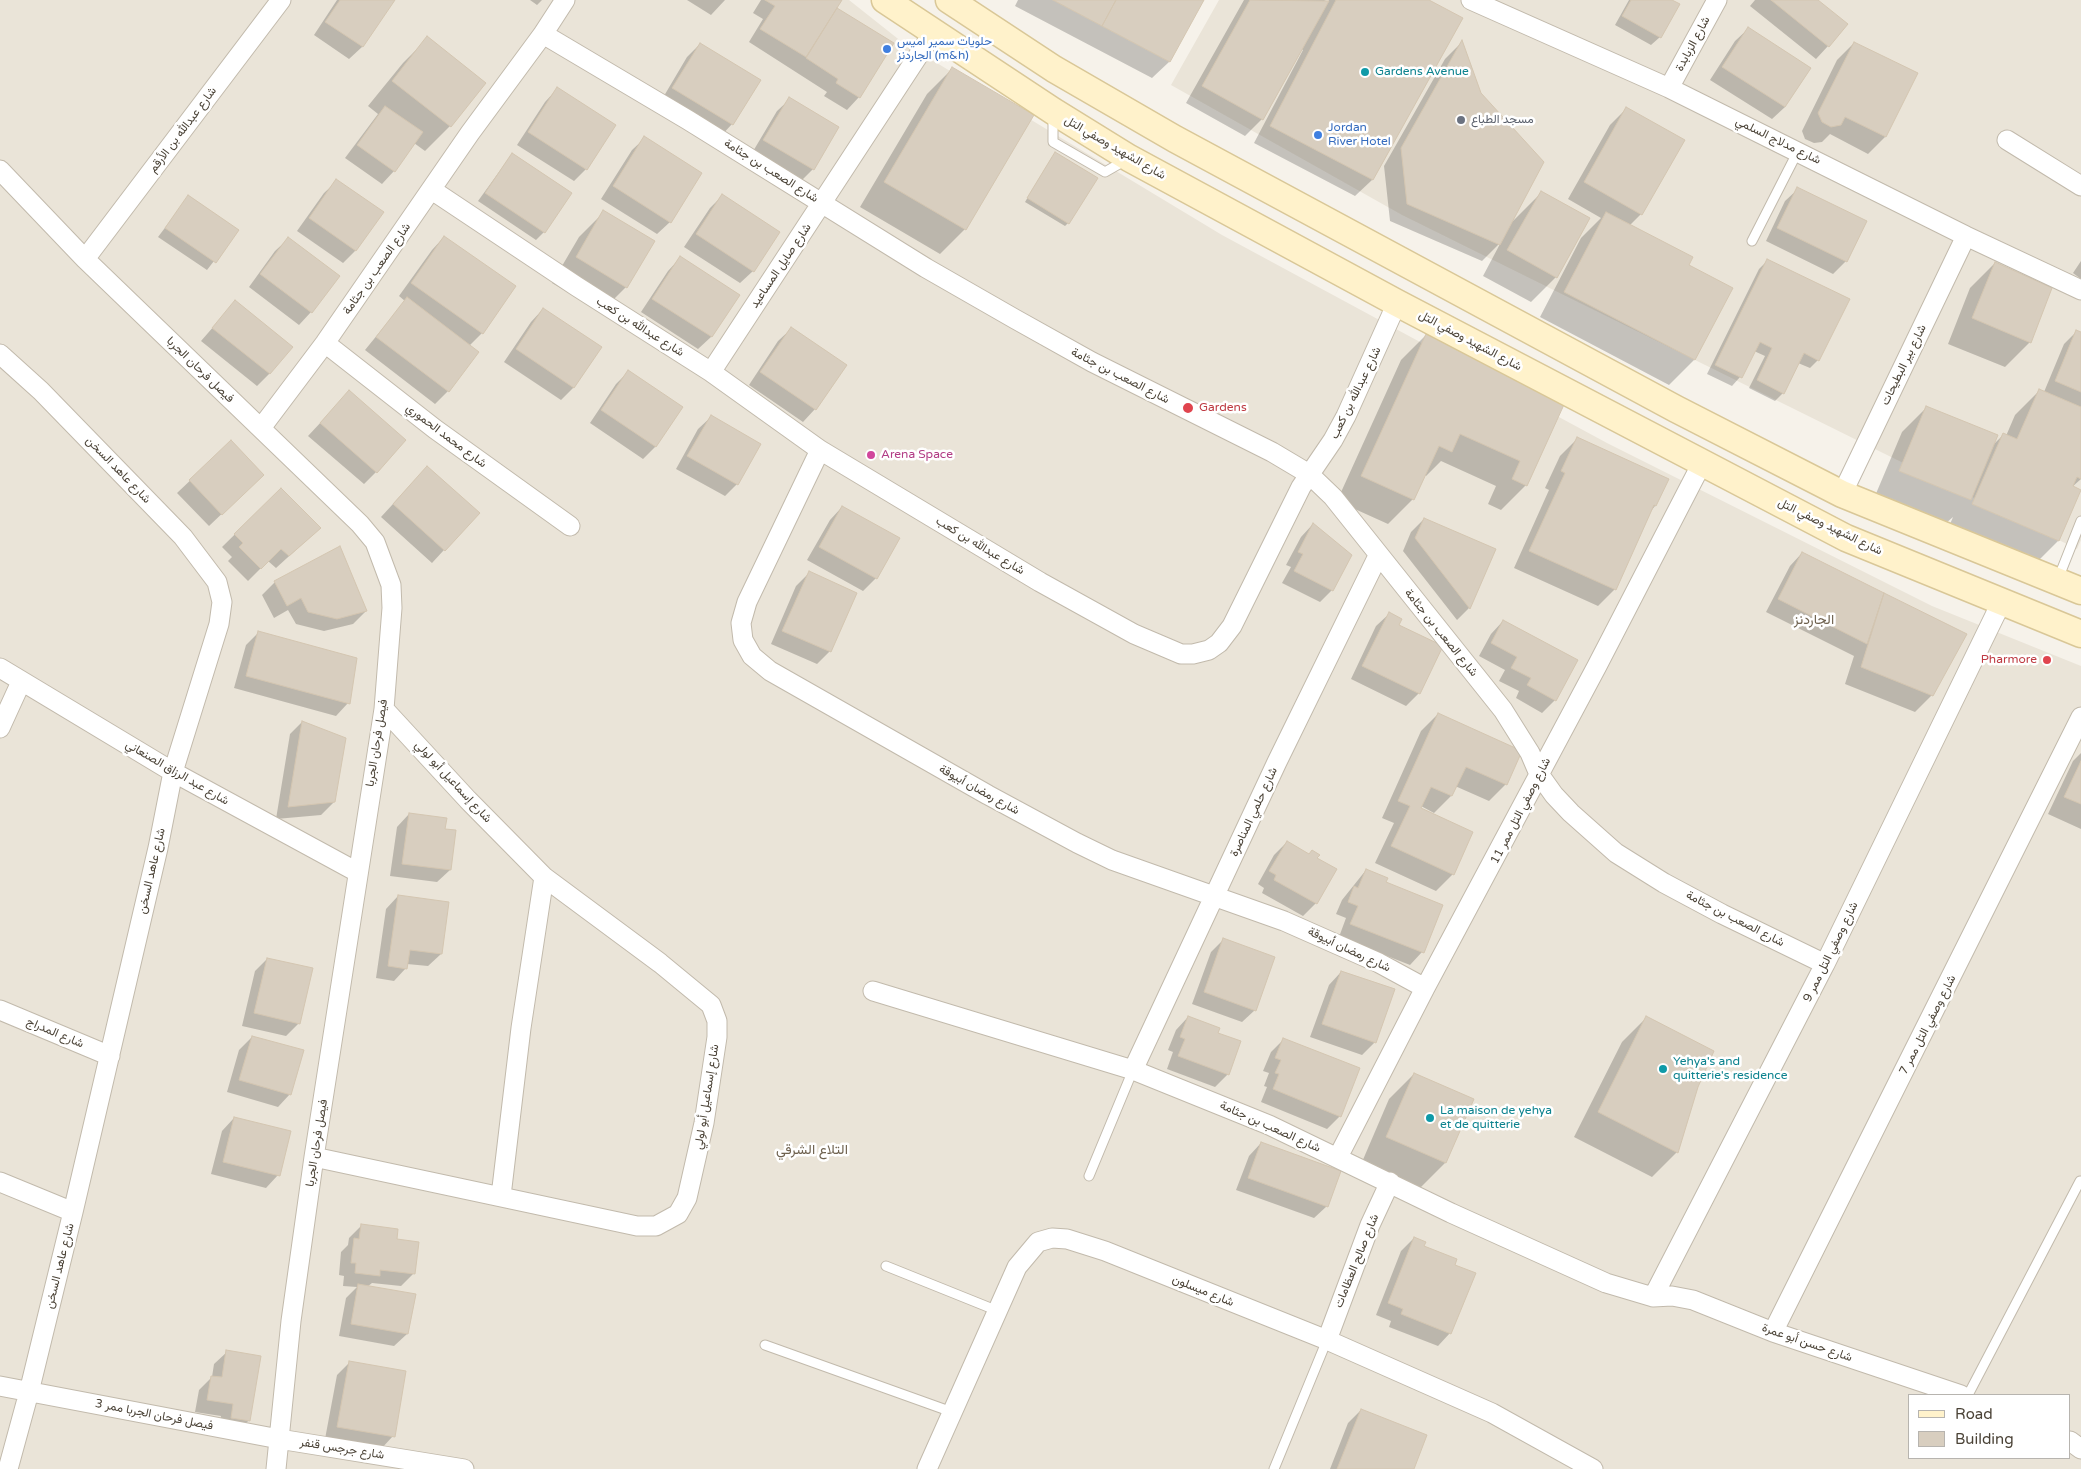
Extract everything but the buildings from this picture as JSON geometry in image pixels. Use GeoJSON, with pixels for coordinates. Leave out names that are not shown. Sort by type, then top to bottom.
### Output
{"type":"FeatureCollection","features":[{"type":"Feature","properties":{"kind":"main road","name":"شارع الشهيد وصفي التل"},"geometry":{"type":"LineString","coordinates":[[884,0],[1053,112],[1129,158],[1398,303],[1846,538],[2001,603],[2081,634]]}},
{"type":"Feature","properties":{"kind":"main road"},"geometry":{"type":"LineString","coordinates":[[952,1],[1054,69],[1175,140],[1505,319],[1842,494],[2081,591]]}},
{"type":"Feature","properties":{"kind":"street","name":"شارع عبدالله بن الأرقم"},"geometry":{"type":"LineString","coordinates":[[85,259],[281,0]]}},
{"type":"Feature","properties":{"kind":"street","name":"شارع الصعب بن جثامة"},"geometry":{"type":"LineString","coordinates":[[261,428],[325,343],[565,0]]}},
{"type":"Feature","properties":{"kind":"street","name":"شارع مدلاج السلمي"},"geometry":{"type":"LineString","coordinates":[[1471,0],[1669,88],[1966,236],[2081,290]]}},
{"type":"Feature","properties":{"kind":"street","name":"شارع الزبابدة"},"geometry":{"type":"LineString","coordinates":[[1669,88],[1717,0]]}},
{"type":"Feature","properties":{"kind":"street","name":"شارع صايل المساعيد"},"geometry":{"type":"LineString","coordinates":[[711,372],[933,33]]}},
{"type":"Feature","properties":{"kind":"street","name":"شارع الصعب بن جثامة"},"geometry":{"type":"LineString","coordinates":[[543,34],[823,203],[926,268],[1014,319],[1092,362],[1272,452],[1309,474],[1333,497],[1378,556],[1503,710],[1530,753],[1539,774],[1554,795],[1571,812],[1616,853],[1664,883],[1722,914],[1825,964]]}},
{"type":"Feature","properties":{"kind":"street"},"geometry":{"type":"LineString","coordinates":[[2007,140],[2081,186]]}},
{"type":"Feature","properties":{"kind":"street","name":"فيصل فرحان الجربا"},"geometry":{"type":"LineString","coordinates":[[0,170],[85,259],[360,524],[375,542],[391,585],[392,608],[384,709],[357,872],[314,1157],[291,1321],[276,1469]]}},
{"type":"Feature","properties":{"kind":"street","name":"شارع عبدالله بن كعب"},"geometry":{"type":"LineString","coordinates":[[432,190],[534,260],[711,372],[820,450],[1040,582],[1134,634],[1181,654],[1193,654],[1209,650],[1219,643],[1232,626],[1309,474],[1334,440],[1398,303]]}},
{"type":"Feature","properties":{"kind":"street","name":"شارع بير البطيحات"},"geometry":{"type":"LineString","coordinates":[[1842,494],[1966,236]]}},
{"type":"Feature","properties":{"kind":"street","name":"شارع محمد الحموري"},"geometry":{"type":"LineString","coordinates":[[325,343],[435,429],[570,526]]}},
{"type":"Feature","properties":{"kind":"street","name":"شارع عاهد السخن"},"geometry":{"type":"LineString","coordinates":[[0,354],[41,391],[183,537],[217,582],[222,602],[219,624],[173,772],[158,848],[110,1056],[29,1392],[8,1469]]}},
{"type":"Feature","properties":{"kind":"street","name":"شارع رمضان أبيوقة"},"geometry":{"type":"LineString","coordinates":[[820,450],[747,602],[741,622],[743,640],[752,656],[770,671],[1069,839],[1112,860],[1284,921],[1379,963],[1425,988]]}},
{"type":"Feature","properties":{"kind":"street","name":"شارع وصفي التل ممر 11"},"geometry":{"type":"LineString","coordinates":[[1338,1157],[1425,988],[1509,835],[1702,463]]}},
{"type":"Feature","properties":{"kind":"street","name":"شارع حلمي المناصرة"},"geometry":{"type":"LineString","coordinates":[[1133,1070],[1282,753],[1378,556]]}},
{"type":"Feature","properties":{"kind":"street","name":"شارع وصفي التل ممر 9"},"geometry":{"type":"LineString","coordinates":[[1653,1297],[1825,964],[2001,603]]}},
{"type":"Feature","properties":{"kind":"street","name":"شارع عبد الرزاق الصنعاني"},"geometry":{"type":"LineString","coordinates":[[0,668],[173,772],[357,872]]}},
{"type":"Feature","properties":{"kind":"street"},"geometry":{"type":"LineString","coordinates":[[0,728],[21,682]]}},
{"type":"Feature","properties":{"kind":"street","name":"شارع إسماعيل أبو لولي"},"geometry":{"type":"LineString","coordinates":[[314,1157],[637,1226],[656,1226],[678,1214],[688,1198],[694,1175],[717,1037],[717,1021],[711,1005],[668,969],[544,876],[468,800],[384,709]]}},
{"type":"Feature","properties":{"kind":"street","name":"شارع وصفي التل ممر 7"},"geometry":{"type":"LineString","coordinates":[[1773,1332],[2081,717]]}},
{"type":"Feature","properties":{"kind":"street"},"geometry":{"type":"LineString","coordinates":[[501,1196],[521,1028],[544,876]]}},
{"type":"Feature","properties":{"kind":"street","name":"شارع الصعب بن جثامة"},"geometry":{"type":"LineString","coordinates":[[873,991],[1133,1070],[1269,1125],[1451,1213],[1606,1283],[1653,1297]]}},
{"type":"Feature","properties":{"kind":"street","name":"شارع المدراج"},"geometry":{"type":"LineString","coordinates":[[0,1010],[110,1056]]}},
{"type":"Feature","properties":{"kind":"street"},"geometry":{"type":"LineString","coordinates":[[0,1182],[73,1212]]}},
{"type":"Feature","properties":{"kind":"street","name":"شارع صالح العظامات"},"geometry":{"type":"LineString","coordinates":[[1327,1340],[1370,1225],[1390,1182]]}},
{"type":"Feature","properties":{"kind":"street","name":"شارع ميسلون"},"geometry":{"type":"LineString","coordinates":[[927,1469],[1018,1267],[1038,1242],[1052,1238],[1067,1239],[1105,1251],[1327,1340],[1492,1413],[1593,1469]]}},
{"type":"Feature","properties":{"kind":"street","name":"شارع حسن أبو عمرة"},"geometry":{"type":"LineString","coordinates":[[1653,1297],[1672,1296],[1693,1300],[1773,1332],[1958,1394]]}},
{"type":"Feature","properties":{"kind":"street","name":"فيصل فرحان الجربا ممر 3"},"geometry":{"type":"LineString","coordinates":[[0,1386],[279,1439]]}},
{"type":"Feature","properties":{"kind":"street","name":"شارع جرجس قنفر"},"geometry":{"type":"LineString","coordinates":[[279,1439],[464,1469]]}},
{"type":"Feature","properties":{"kind":"lane"},"geometry":{"type":"LineString","coordinates":[[1752,241],[1798,151]]}},
{"type":"Feature","properties":{"kind":"lane"},"geometry":{"type":"LineString","coordinates":[[2057,581],[2081,522]]}},
{"type":"Feature","properties":{"kind":"lane"},"geometry":{"type":"LineString","coordinates":[[1089,1176],[1133,1070]]}},
{"type":"Feature","properties":{"kind":"lane"},"geometry":{"type":"LineString","coordinates":[[1969,1394],[2080,1181]]}},
{"type":"Feature","properties":{"kind":"lane"},"geometry":{"type":"LineString","coordinates":[[886,1266],[998,1311]]}},
{"type":"Feature","properties":{"kind":"lane"},"geometry":{"type":"LineString","coordinates":[[1274,1469],[1327,1340]]}},
{"type":"Feature","properties":{"kind":"lane"},"geometry":{"type":"LineString","coordinates":[[765,1345],[952,1412]]}},
{"type":"Feature","properties":{"kind":"shaded area"},"geometry":{"type":"Polygon","coordinates":[[[0,0],[849,0],[902,42],[1222,235],[1607,443],[1932,606],[2081,666],[2081,1469],[0,1469],[0,0]]]}},
{"type":"Feature","properties":{"kind":"shaded area"},"geometry":{"type":"Polygon","coordinates":[[[1219,0],[2081,0],[2081,540],[2077,549],[1402,215],[1171,85],[1219,0]]]}},
{"type":"Feature","properties":{"kind":"place","name":"حلويات سمير اميس الجاردنز (m&h)"},"geometry":{"type":"Point","coordinates":[887,49]}},
{"type":"Feature","properties":{"kind":"place","name":"Gardens Avenue"},"geometry":{"type":"Point","coordinates":[1365,72]}},
{"type":"Feature","properties":{"kind":"place","name":"مسجد الطباع"},"geometry":{"type":"Point","coordinates":[1461,120]}},
{"type":"Feature","properties":{"kind":"place","name":"Jordan River Hotel"},"geometry":{"type":"Point","coordinates":[1318,135]}},
{"type":"Feature","properties":{"kind":"place","name":"Gardens"},"geometry":{"type":"Point","coordinates":[1188,408]}},
{"type":"Feature","properties":{"kind":"place","name":"Arena Space"},"geometry":{"type":"Point","coordinates":[871,455]}},
{"type":"Feature","properties":{"kind":"place","name":"Pharmore"},"geometry":{"type":"Point","coordinates":[2047,660]}},
{"type":"Feature","properties":{"kind":"place","name":"Yehya's and quitterie's residence"},"geometry":{"type":"Point","coordinates":[1663,1069]}},
{"type":"Feature","properties":{"kind":"place","name":"La maison de yehya et de quitterie"},"geometry":{"type":"Point","coordinates":[1430,1118]}},
{"type":"Feature","properties":{"kind":"district","name":"الجاردنز"},"geometry":{"type":"Point","coordinates":[1814,620]}},
{"type":"Feature","properties":{"kind":"district","name":"التلاع الشرقي"},"geometry":{"type":"Point","coordinates":[812,1150]}}]}
